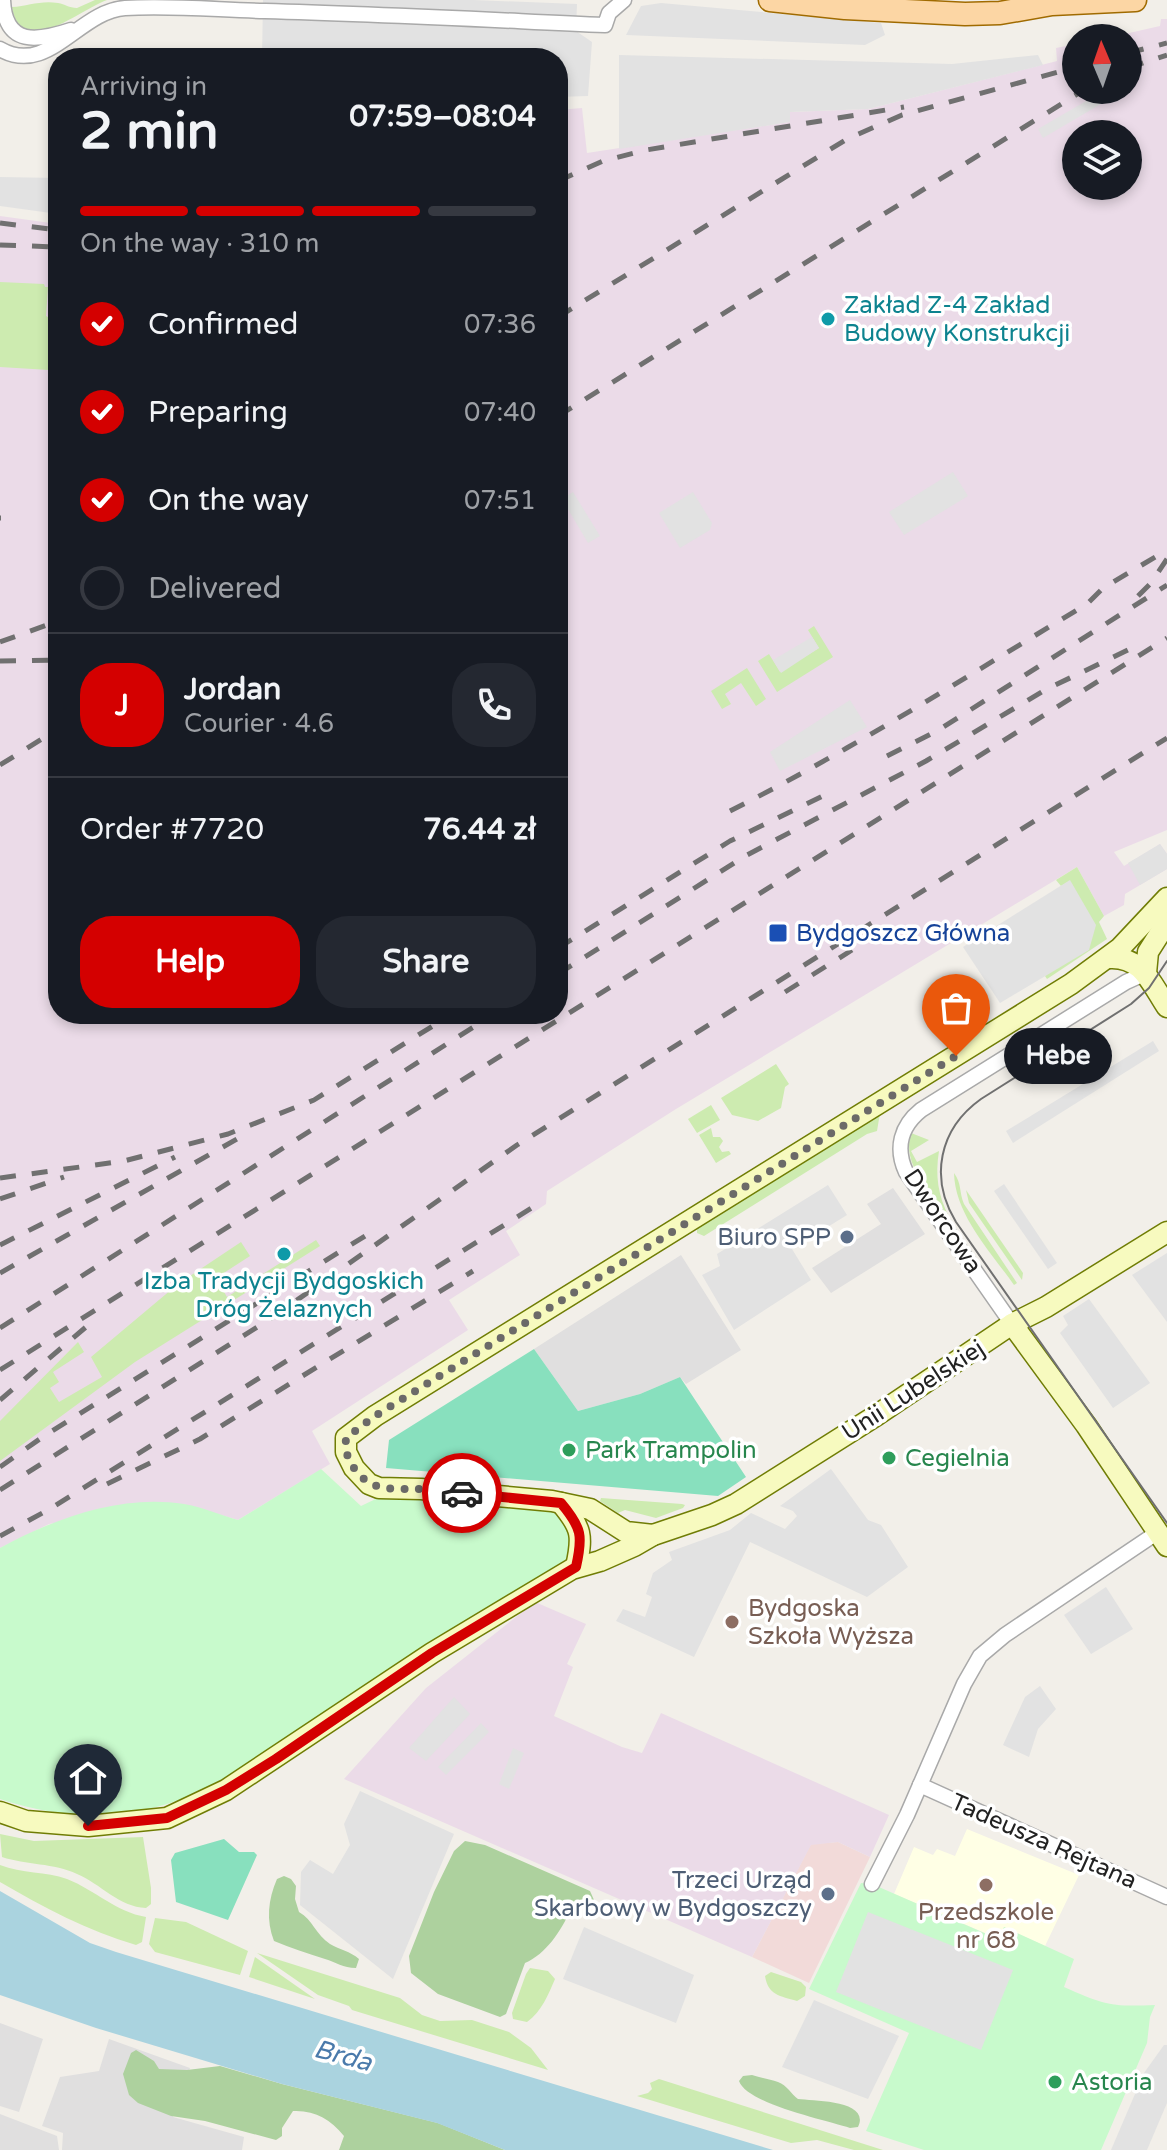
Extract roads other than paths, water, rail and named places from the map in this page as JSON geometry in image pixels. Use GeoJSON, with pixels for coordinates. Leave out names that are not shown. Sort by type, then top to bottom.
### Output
{"type":"FeatureCollection","features":[{"type":"Feature","properties":{"kind":"main road"},"geometry":{"type":"LineString","coordinates":[[770,0],[875,10],[965,14],[1000,13],[1052,4],[1135,0]]}},
{"type":"Feature","properties":{"kind":"main road"},"geometry":{"type":"LineString","coordinates":[[1029,0],[1052,4]]}},
{"type":"Feature","properties":{"kind":"street"},"geometry":{"type":"LineString","coordinates":[[3,0],[6,21],[21,36],[45,39],[75,29],[103,13],[124,8],[310,12],[605,25],[609,13],[624,0]]}},
{"type":"Feature","properties":{"kind":"street"},"geometry":{"type":"LineString","coordinates":[[53,48],[75,29]]}},
{"type":"Feature","properties":{"kind":"street"},"geometry":{"type":"LineString","coordinates":[[0,49],[19,55],[48,50]]}},
{"type":"Feature","properties":{"kind":"street"},"geometry":{"type":"LineString","coordinates":[[653,1535],[626,1532],[590,1509],[561,1503],[421,1489],[379,1488],[369,1484],[354,1468],[346,1452],[346,1438],[375,1416],[1109,958],[1167,898]]}},
{"type":"Feature","properties":{"kind":"street"},"geometry":{"type":"LineString","coordinates":[[1146,973],[1148,952],[1167,922]]}},
{"type":"Feature","properties":{"kind":"street"},"geometry":{"type":"LineString","coordinates":[[1109,958],[1130,960],[1146,973],[1167,1007]]}},
{"type":"Feature","properties":{"kind":"street","name":"Dworcowa"},"geometry":{"type":"LineString","coordinates":[[1146,973],[1126,982],[921,1110],[912,1117],[903,1132],[900,1151],[906,1172],[1164,1534]]}},
{"type":"Feature","properties":{"kind":"street","name":"Unii Lubelskiej"},"geometry":{"type":"LineString","coordinates":[[0,1812],[26,1821],[88,1826],[167,1818],[226,1790],[432,1653],[576,1567],[736,1504],[877,1415],[1012,1324],[1046,1307],[1167,1232]]}},
{"type":"Feature","properties":{"kind":"street"},"geometry":{"type":"LineString","coordinates":[[561,1503],[578,1526],[580,1547],[576,1567]]}},
{"type":"Feature","properties":{"kind":"street"},"geometry":{"type":"LineString","coordinates":[[872,1884],[964,1684],[980,1656],[1005,1635],[1164,1534]]}},
{"type":"Feature","properties":{"kind":"street","name":"Tadeusza Rejtana"},"geometry":{"type":"LineString","coordinates":[[920,1785],[1167,1897]]}},
{"type":"Feature","properties":{"kind":"water","name":"Brda"},"geometry":{"type":"Polygon","coordinates":[[[0,1891],[90,1943],[116,1952],[773,2150],[505,2150],[437,2123],[282,2084],[96,2028],[0,1995],[0,1891]]]}},
{"type":"Feature","properties":{"kind":"tram line"},"geometry":{"type":"LineString","coordinates":[[1167,961],[1149,988],[1131,1004],[981,1099],[967,1111],[948,1140],[941,1172],[948,1205],[956,1222],[1167,1523]]}},
{"type":"Feature","properties":{"kind":"railway"},"geometry":{"type":"LineString","coordinates":[[1142,49],[1167,43]]}},
{"type":"Feature","properties":{"kind":"railway"},"geometry":{"type":"LineString","coordinates":[[1142,63],[1167,55]]}},
{"type":"Feature","properties":{"kind":"railway"},"geometry":{"type":"LineString","coordinates":[[568,311],[847,139],[902,115],[1062,71]]}},
{"type":"Feature","properties":{"kind":"railway"},"geometry":{"type":"LineString","coordinates":[[568,410],[1062,104]]}},
{"type":"Feature","properties":{"kind":"railway"},"geometry":{"type":"LineString","coordinates":[[568,177],[603,161],[646,150],[904,107]]}},
{"type":"Feature","properties":{"kind":"railway"},"geometry":{"type":"LineString","coordinates":[[0,223],[48,229]]}},
{"type":"Feature","properties":{"kind":"railway"},"geometry":{"type":"LineString","coordinates":[[0,245],[48,247]]}},
{"type":"Feature","properties":{"kind":"railway"},"geometry":{"type":"LineString","coordinates":[[730,811],[910,711],[1087,604],[1103,588],[1167,550]]}},
{"type":"Feature","properties":{"kind":"railway"},"geometry":{"type":"LineString","coordinates":[[1138,596],[1167,559]]}},
{"type":"Feature","properties":{"kind":"railway"},"geometry":{"type":"LineString","coordinates":[[887,756],[937,731],[1167,585]]}},
{"type":"Feature","properties":{"kind":"railway"},"geometry":{"type":"LineString","coordinates":[[0,642],[48,625]]}},
{"type":"Feature","properties":{"kind":"railway"},"geometry":{"type":"LineString","coordinates":[[568,1014],[1167,638]]}},
{"type":"Feature","properties":{"kind":"railway"},"geometry":{"type":"LineString","coordinates":[[568,968],[747,855],[926,761],[1045,690],[1130,649]]}},
{"type":"Feature","properties":{"kind":"railway"},"geometry":{"type":"LineString","coordinates":[[0,661],[48,660]]}},
{"type":"Feature","properties":{"kind":"railway"},"geometry":{"type":"LineString","coordinates":[[0,765],[48,735]]}},
{"type":"Feature","properties":{"kind":"railway"},"geometry":{"type":"LineString","coordinates":[[0,1490],[273,1317],[517,1145],[1167,738]]}},
{"type":"Feature","properties":{"kind":"railway"},"geometry":{"type":"LineString","coordinates":[[568,942],[730,841],[831,792]]}},
{"type":"Feature","properties":{"kind":"railway"},"geometry":{"type":"LineString","coordinates":[[785,992],[852,950]]}},
{"type":"Feature","properties":{"kind":"railway"},"geometry":{"type":"LineString","coordinates":[[0,1178],[124,1161],[228,1134],[314,1100],[436,1024]]}},
{"type":"Feature","properties":{"kind":"railway"},"geometry":{"type":"LineString","coordinates":[[0,1328],[478,1024]]}},
{"type":"Feature","properties":{"kind":"railway"},"geometry":{"type":"LineString","coordinates":[[0,1370],[552,1024]]}},
{"type":"Feature","properties":{"kind":"railway"},"geometry":{"type":"LineString","coordinates":[[0,1273],[237,1139]]}},
{"type":"Feature","properties":{"kind":"railway"},"geometry":{"type":"LineString","coordinates":[[0,1245],[175,1157]]}},
{"type":"Feature","properties":{"kind":"railway"},"geometry":{"type":"LineString","coordinates":[[0,1199],[64,1177]]}},
{"type":"Feature","properties":{"kind":"railway"},"geometry":{"type":"LineString","coordinates":[[0,1536],[48,1510],[541,1202]]}},
{"type":"Feature","properties":{"kind":"railway"},"geometry":{"type":"LineString","coordinates":[[0,1467],[44,1436],[373,1231]]}},
{"type":"Feature","properties":{"kind":"railway"},"geometry":{"type":"LineString","coordinates":[[107,1484],[200,1439],[473,1271]]}},
{"type":"Feature","properties":{"kind":"railway"},"geometry":{"type":"LineString","coordinates":[[0,1400],[86,1327]]}},
{"type":"Feature","properties":{"kind":"place","name":"Zakład Z-4 Zakład Budowy Konstrukcji"},"geometry":{"type":"Point","coordinates":[828,319]}},
{"type":"Feature","properties":{"kind":"place","name":"Bydgoszcz Główna"},"geometry":{"type":"Point","coordinates":[778,933]}},
{"type":"Feature","properties":{"kind":"place","name":"Hebe"},"geometry":{"type":"Point","coordinates":[956,1056]}},
{"type":"Feature","properties":{"kind":"place","name":"Biuro SPP"},"geometry":{"type":"Point","coordinates":[847,1237]}},
{"type":"Feature","properties":{"kind":"place","name":"Izba Tradycji Bydgoskich Dróg Żelaznych"},"geometry":{"type":"Point","coordinates":[284,1254]}},
{"type":"Feature","properties":{"kind":"place","name":"Park Trampolin"},"geometry":{"type":"Point","coordinates":[569,1450]}},
{"type":"Feature","properties":{"kind":"place","name":"Cegielnia"},"geometry":{"type":"Point","coordinates":[889,1458]}},
{"type":"Feature","properties":{"kind":"place","name":"Bydgoska Szkoła Wyższa"},"geometry":{"type":"Point","coordinates":[732,1622]}},
{"type":"Feature","properties":{"kind":"place","name":"Przedszkole nr 68"},"geometry":{"type":"Point","coordinates":[986,1885]}},
{"type":"Feature","properties":{"kind":"place","name":"Trzeci Urząd Skarbowy w Bydgoszczy"},"geometry":{"type":"Point","coordinates":[828,1894]}},
{"type":"Feature","properties":{"kind":"place","name":"Astoria"},"geometry":{"type":"Point","coordinates":[1055,2082]}}]}
